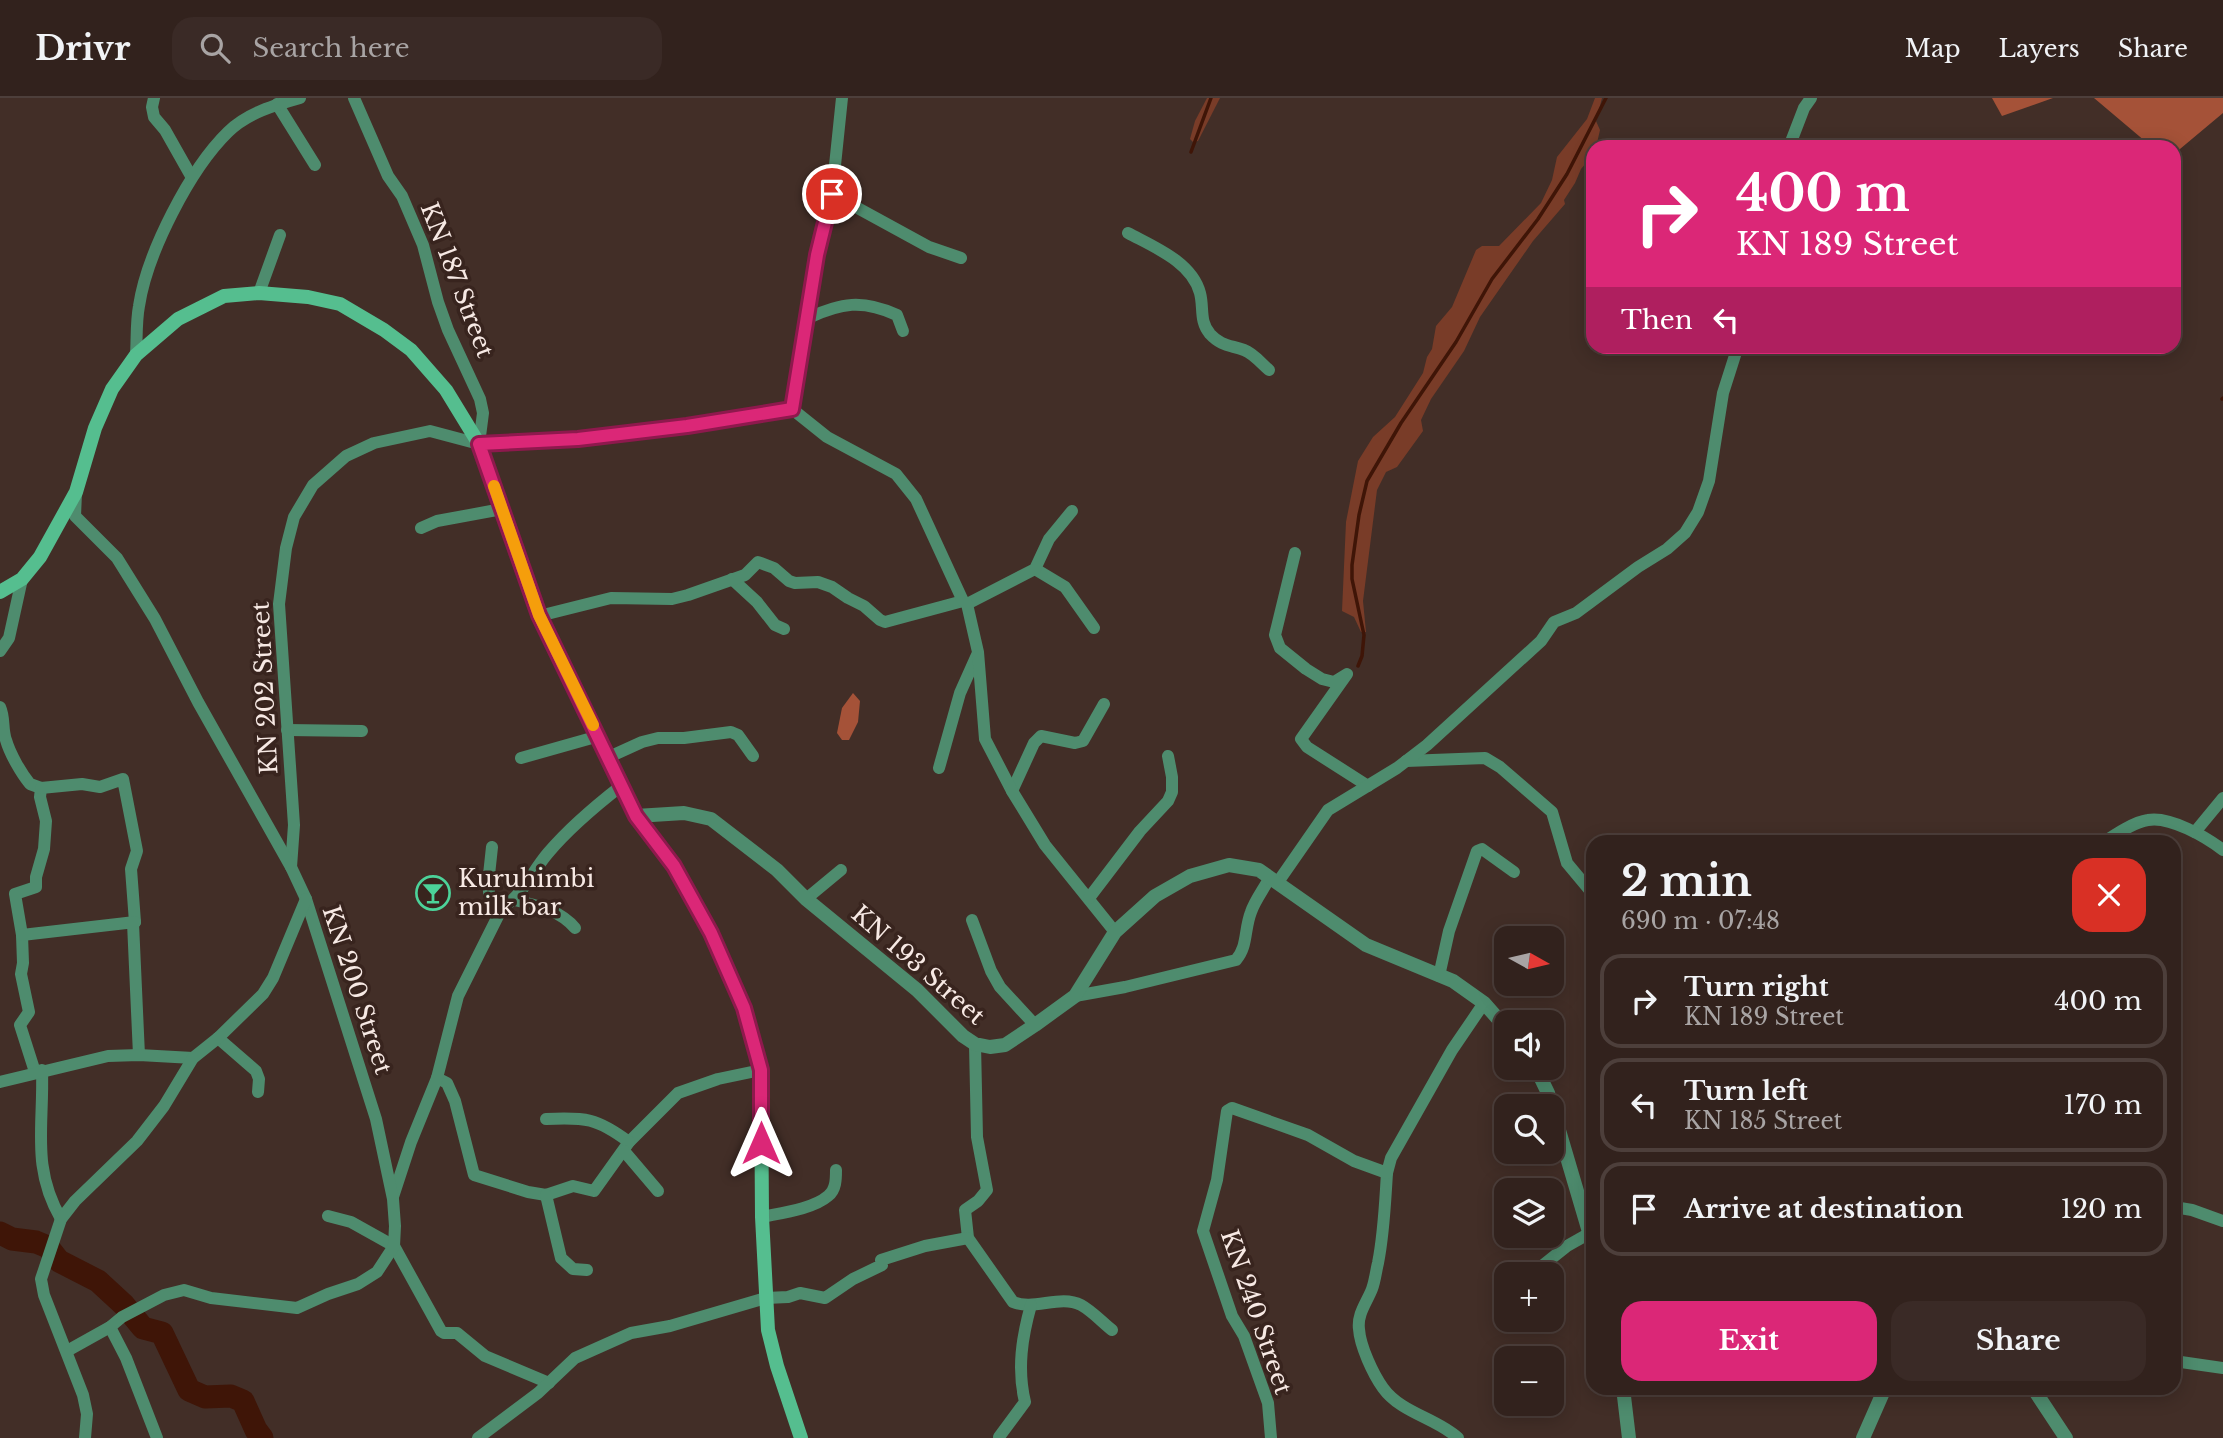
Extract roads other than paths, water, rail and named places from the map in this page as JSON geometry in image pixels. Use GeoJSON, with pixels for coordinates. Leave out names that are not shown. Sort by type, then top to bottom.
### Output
{"type":"FeatureCollection","features":[{"type":"Feature","properties":{"kind":"main road"},"geometry":{"type":"LineString","coordinates":[[0,592],[22,579],[40,557],[76,492],[95,428],[112,388],[136,355],[178,319],[224,296],[259,293],[308,297],[341,304],[411,350],[446,390],[479,444],[539,615],[636,816],[674,866],[711,933],[744,1008],[761,1070],[762,1217],[768,1330],[801,1438]]}},
{"type":"Feature","properties":{"kind":"street"},"geometry":{"type":"LineString","coordinates":[[154,98],[154,117],[165,130],[191,176]]}},
{"type":"Feature","properties":{"kind":"street"},"geometry":{"type":"LineString","coordinates":[[136,355],[139,306],[149,272],[156,250],[191,176],[229,130],[263,103],[277,104],[300,98]]}},
{"type":"Feature","properties":{"kind":"street","name":"KN 187 Street"},"geometry":{"type":"LineString","coordinates":[[354,98],[388,176],[402,196],[423,245],[445,321],[480,399],[483,413],[479,444]]}},
{"type":"Feature","properties":{"kind":"street"},"geometry":{"type":"LineString","coordinates":[[842,98],[832,194],[817,255],[792,409],[827,436],[896,474],[916,499],[965,603],[978,652],[985,739],[1012,791],[1045,845],[1115,932]]}},
{"type":"Feature","properties":{"kind":"street"},"geometry":{"type":"LineString","coordinates":[[1792,140],[1804,108],[1811,98]]}},
{"type":"Feature","properties":{"kind":"street"},"geometry":{"type":"LineString","coordinates":[[277,104],[316,165]]}},
{"type":"Feature","properties":{"kind":"street"},"geometry":{"type":"LineString","coordinates":[[832,194],[929,247],[961,258]]}},
{"type":"Feature","properties":{"kind":"street"},"geometry":{"type":"LineString","coordinates":[[1128,233],[1174,257],[1197,282],[1203,324],[1211,335],[1227,346],[1245,350],[1269,370]]}},
{"type":"Feature","properties":{"kind":"street"},"geometry":{"type":"LineString","coordinates":[[259,293],[280,234]]}},
{"type":"Feature","properties":{"kind":"street"},"geometry":{"type":"LineString","coordinates":[[808,318],[827,309],[848,304],[864,304],[897,315],[903,331]]}},
{"type":"Feature","properties":{"kind":"street"},"geometry":{"type":"LineString","coordinates":[[1075,996],[1125,987],[1236,960],[1245,949],[1245,929],[1252,909],[1328,810],[1427,745],[1541,641],[1554,622],[1576,613],[1667,549],[1685,533],[1698,512],[1709,481],[1723,393],[1735,354]]}},
{"type":"Feature","properties":{"kind":"street","name":"KN 202 Street"},"geometry":{"type":"LineString","coordinates":[[290,867],[294,825],[279,604],[286,548],[294,517],[313,485],[346,456],[374,443],[430,431],[479,444],[578,439],[687,426],[792,409]]}},
{"type":"Feature","properties":{"kind":"street","name":"KN 200 Street"},"geometry":{"type":"LineString","coordinates":[[76,492],[75,516],[117,558],[149,609],[306,899],[376,1119],[393,1199],[394,1246]]}},
{"type":"Feature","properties":{"kind":"street"},"geometry":{"type":"LineString","coordinates":[[421,528],[437,521],[502,509]]}},
{"type":"Feature","properties":{"kind":"street"},"geometry":{"type":"LineString","coordinates":[[539,615],[611,598],[672,599],[745,575],[758,562],[774,568],[789,581],[818,582],[832,587],[885,622],[965,603],[1035,569],[1049,539],[1072,511]]}},
{"type":"Feature","properties":{"kind":"street"},"geometry":{"type":"LineString","coordinates":[[1294,553],[1278,619],[1276,641],[1280,648],[1322,679],[1334,682],[1347,674],[1301,739],[1307,747],[1368,786]]}},
{"type":"Feature","properties":{"kind":"street"},"geometry":{"type":"LineString","coordinates":[[1035,569],[1065,587],[1094,628]]}},
{"type":"Feature","properties":{"kind":"street"},"geometry":{"type":"LineString","coordinates":[[0,651],[9,638],[22,579]]}},
{"type":"Feature","properties":{"kind":"street"},"geometry":{"type":"LineString","coordinates":[[732,579],[757,602],[775,625],[784,629]]}},
{"type":"Feature","properties":{"kind":"street"},"geometry":{"type":"LineString","coordinates":[[939,768],[960,693],[978,652]]}},
{"type":"Feature","properties":{"kind":"street"},"geometry":{"type":"LineString","coordinates":[[1012,791],[1034,743],[1041,736],[1075,743],[1083,741],[1104,704]]}},
{"type":"Feature","properties":{"kind":"street"},"geometry":{"type":"LineString","coordinates":[[0,707],[5,739],[30,784],[41,788],[82,784],[100,787],[123,779],[137,851],[131,869],[139,1055]]}},
{"type":"Feature","properties":{"kind":"street"},"geometry":{"type":"LineString","coordinates":[[287,730],[362,731]]}},
{"type":"Feature","properties":{"kind":"street"},"geometry":{"type":"LineString","coordinates":[[609,757],[658,738],[684,738],[731,732],[738,735],[753,756]]}},
{"type":"Feature","properties":{"kind":"street"},"geometry":{"type":"LineString","coordinates":[[521,758],[599,736]]}},
{"type":"Feature","properties":{"kind":"street"},"geometry":{"type":"LineString","coordinates":[[1089,898],[1140,831],[1168,801],[1172,792],[1168,757]]}},
{"type":"Feature","properties":{"kind":"street"},"geometry":{"type":"LineString","coordinates":[[1405,761],[1485,758],[1500,767],[1552,812],[1567,863],[1586,886]]}},
{"type":"Feature","properties":{"kind":"street"},"geometry":{"type":"LineString","coordinates":[[393,1199],[411,1142],[437,1078],[458,996],[502,908],[515,900],[546,856],[580,818],[621,786]]}},
{"type":"Feature","properties":{"kind":"street"},"geometry":{"type":"LineString","coordinates":[[41,788],[40,797],[46,821],[44,849],[36,887],[15,894],[22,935],[21,974],[29,1012],[20,1025],[39,1071],[43,1100],[40,1145],[44,1180],[52,1204],[61,1219]]}},
{"type":"Feature","properties":{"kind":"street"},"geometry":{"type":"LineString","coordinates":[[2195,832],[2223,798]]}},
{"type":"Feature","properties":{"kind":"street","name":"KN 193 Street"},"geometry":{"type":"LineString","coordinates":[[636,816],[684,813],[711,819],[777,870],[806,900],[918,990],[963,1036],[975,1044],[990,1047],[1005,1045],[1035,1025],[1075,996],[1115,932],[1155,896],[1190,876],[1229,865],[1259,870],[1366,945],[1453,981],[1484,1003],[1494,1014]]}},
{"type":"Feature","properties":{"kind":"street"},"geometry":{"type":"LineString","coordinates":[[2117,835],[2142,821],[2163,820],[2195,832],[2223,850]]}},
{"type":"Feature","properties":{"kind":"street"},"geometry":{"type":"LineString","coordinates":[[492,847],[488,884],[490,899],[502,908]]}},
{"type":"Feature","properties":{"kind":"street"},"geometry":{"type":"LineString","coordinates":[[1440,976],[1449,930],[1476,850],[1482,849],[1514,872]]}},
{"type":"Feature","properties":{"kind":"street"},"geometry":{"type":"LineString","coordinates":[[806,900],[841,870]]}},
{"type":"Feature","properties":{"kind":"street"},"geometry":{"type":"LineString","coordinates":[[85,1438],[87,1414],[83,1395],[44,1295],[41,1279],[61,1219],[75,1201],[137,1141],[193,1058],[218,1038],[263,994],[273,978],[306,899]]}},
{"type":"Feature","properties":{"kind":"street"},"geometry":{"type":"LineString","coordinates":[[515,900],[556,912],[568,919],[575,928]]}},
{"type":"Feature","properties":{"kind":"street"},"geometry":{"type":"LineString","coordinates":[[972,920],[991,971],[1000,987],[1035,1025]]}},
{"type":"Feature","properties":{"kind":"street"},"geometry":{"type":"LineString","coordinates":[[22,935],[135,922]]}},
{"type":"Feature","properties":{"kind":"street"},"geometry":{"type":"LineString","coordinates":[[1458,1438],[1449,1430],[1395,1400],[1383,1388],[1366,1354],[1359,1330],[1359,1319],[1372,1290],[1379,1259],[1384,1228],[1387,1173],[1391,1158],[1452,1050],[1484,1003]]}},
{"type":"Feature","properties":{"kind":"street"},"geometry":{"type":"LineString","coordinates":[[218,1038],[256,1071],[260,1079],[258,1092]]}},
{"type":"Feature","properties":{"kind":"street"},"geometry":{"type":"LineString","coordinates":[[975,1044],[977,1137],[986,1189],[978,1201],[965,1210],[968,1238],[1013,1302],[1023,1306],[1069,1302],[1080,1305],[1112,1330]]}},
{"type":"Feature","properties":{"kind":"street"},"geometry":{"type":"LineString","coordinates":[[0,1082],[108,1056],[193,1058]]}},
{"type":"Feature","properties":{"kind":"street"},"geometry":{"type":"LineString","coordinates":[[437,1078],[447,1083],[455,1101],[474,1175],[546,1195],[573,1186],[594,1191],[626,1146],[678,1093],[718,1079],[761,1070]]}},
{"type":"Feature","properties":{"kind":"street"},"geometry":{"type":"LineString","coordinates":[[1542,1080],[1586,1221]]}},
{"type":"Feature","properties":{"kind":"street","name":"KN 240 Street"},"geometry":{"type":"LineString","coordinates":[[1271,1438],[1268,1403],[1244,1336],[1229,1306],[1203,1231],[1217,1180],[1227,1111],[1232,1108],[1308,1135],[1354,1161],[1387,1173]]}},
{"type":"Feature","properties":{"kind":"street"},"geometry":{"type":"LineString","coordinates":[[546,1119],[594,1120],[610,1128],[659,1191]]}},
{"type":"Feature","properties":{"kind":"street"},"geometry":{"type":"LineString","coordinates":[[762,1217],[802,1208],[828,1196],[836,1185],[836,1170]]}},
{"type":"Feature","properties":{"kind":"street"},"geometry":{"type":"LineString","coordinates":[[546,1195],[561,1258],[573,1269],[587,1270]]}},
{"type":"Feature","properties":{"kind":"street"},"geometry":{"type":"LineString","coordinates":[[2181,1208],[2223,1222]]}},
{"type":"Feature","properties":{"kind":"street"},"geometry":{"type":"LineString","coordinates":[[328,1216],[351,1222],[394,1246],[441,1331],[457,1333],[485,1356],[549,1383]]}},
{"type":"Feature","properties":{"kind":"street"},"geometry":{"type":"LineString","coordinates":[[478,1438],[549,1383],[575,1358],[631,1333],[670,1326],[766,1298],[788,1297],[800,1293],[825,1298],[852,1279],[882,1265],[881,1260],[925,1246],[968,1238]]}},
{"type":"Feature","properties":{"kind":"street"},"geometry":{"type":"LineString","coordinates":[[1547,1262],[1567,1246],[1586,1240]]}},
{"type":"Feature","properties":{"kind":"street"},"geometry":{"type":"LineString","coordinates":[[67,1350],[163,1295],[184,1290],[211,1298],[297,1308],[358,1284],[377,1272],[394,1246]]}},
{"type":"Feature","properties":{"kind":"street"},"geometry":{"type":"LineString","coordinates":[[999,1437],[1025,1402],[1020,1382],[1023,1333],[1031,1305]]}},
{"type":"Feature","properties":{"kind":"street"},"geometry":{"type":"LineString","coordinates":[[110,1327],[126,1358],[157,1438]]}},
{"type":"Feature","properties":{"kind":"street"},"geometry":{"type":"LineString","coordinates":[[2181,1362],[2223,1367]]}},
{"type":"Feature","properties":{"kind":"street"},"geometry":{"type":"LineString","coordinates":[[1624,1395],[1629,1438]]}},
{"type":"Feature","properties":{"kind":"street"},"geometry":{"type":"LineString","coordinates":[[1863,1438],[1882,1395]]}},
{"type":"Feature","properties":{"kind":"street"},"geometry":{"type":"LineString","coordinates":[[2038,1395],[2066,1438]]}},
{"type":"Feature","properties":{"kind":"waterway"},"geometry":{"type":"LineString","coordinates":[[1191,152],[1211,98]]}},
{"type":"Feature","properties":{"kind":"waterway"},"geometry":{"type":"LineString","coordinates":[[1358,666],[1364,635],[1352,579],[1352,565],[1367,481],[1401,423],[1456,342],[1492,279],[1538,219],[1567,174],[1606,98]]}},
{"type":"Feature","properties":{"kind":"waterway"},"geometry":{"type":"LineString","coordinates":[[0,1233],[12,1239],[36,1242],[48,1247],[59,1261],[98,1281],[124,1305],[143,1328],[162,1333],[189,1390],[205,1397],[231,1396],[243,1401],[262,1438]]}},
{"type":"Feature","properties":{"kind":"place","name":"Kuruhimbi milk bar"},"geometry":{"type":"Point","coordinates":[433,893]}}]}
